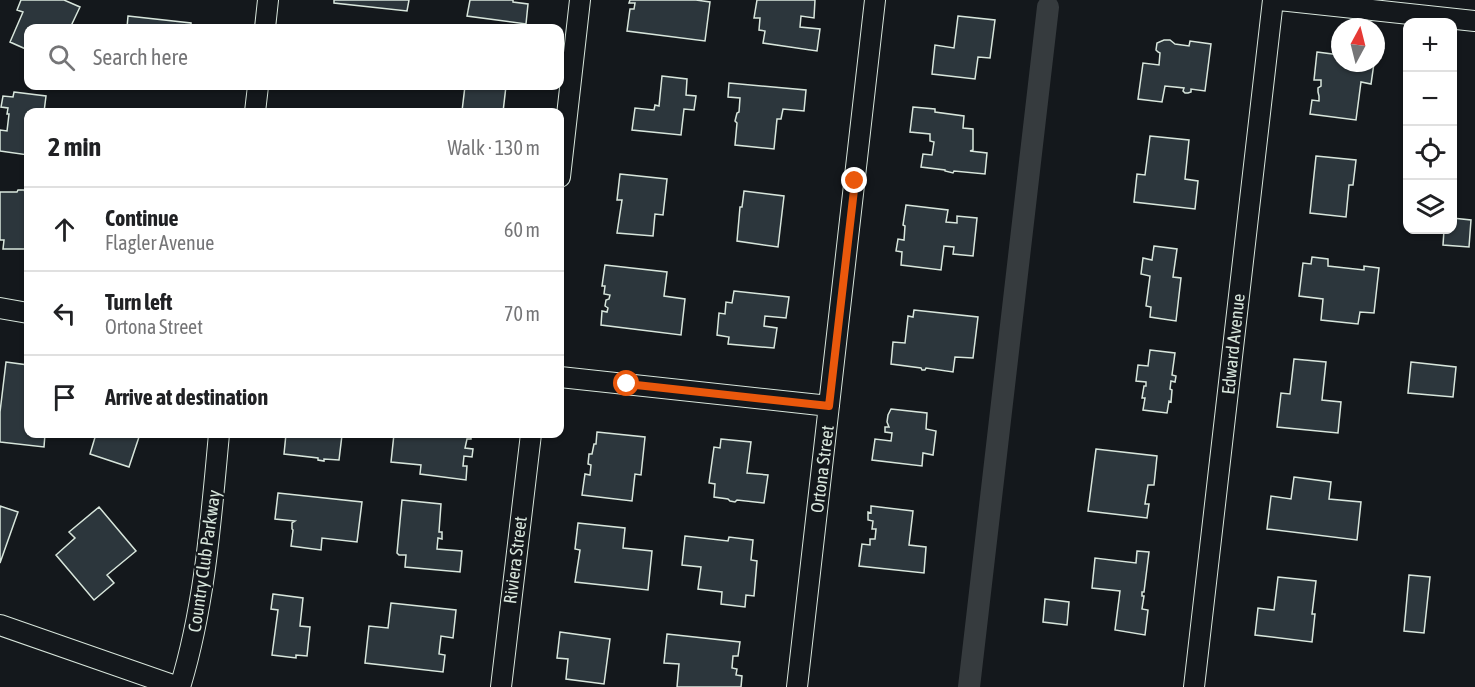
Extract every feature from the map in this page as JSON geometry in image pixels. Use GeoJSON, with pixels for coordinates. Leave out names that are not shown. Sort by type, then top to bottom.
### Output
{"type":"FeatureCollection","features":[{"type":"Feature","properties":{"kind":"street"},"geometry":{"type":"LineString","coordinates":[[265,24],[268,0]]}},
{"type":"Feature","properties":{"kind":"street"},"geometry":{"type":"LineString","coordinates":[[564,142],[580,0]]}},
{"type":"Feature","properties":{"kind":"street","name":"Ortona Street"},"geometry":{"type":"LineString","coordinates":[[797,687],[875,0]]}},
{"type":"Feature","properties":{"kind":"street","name":"Edward Avenue"},"geometry":{"type":"LineString","coordinates":[[1194,687],[1273,0]]}},
{"type":"Feature","properties":{"kind":"street"},"geometry":{"type":"LineString","coordinates":[[1279,0],[1475,21]]}},
{"type":"Feature","properties":{"kind":"street"},"geometry":{"type":"LineString","coordinates":[[255,108],[258,90]]}},
{"type":"Feature","properties":{"kind":"street"},"geometry":{"type":"LineString","coordinates":[[0,308],[24,312]]}},
{"type":"Feature","properties":{"kind":"street"},"geometry":{"type":"LineString","coordinates":[[564,377],[829,406]]}},
{"type":"Feature","properties":{"kind":"street","name":"Country Club Parkway"},"geometry":{"type":"LineString","coordinates":[[179,687],[189,657],[201,602],[219,438]]}},
{"type":"Feature","properties":{"kind":"street","name":"Riviera Street"},"geometry":{"type":"LineString","coordinates":[[501,687],[531,438]]}},
{"type":"Feature","properties":{"kind":"street"},"geometry":{"type":"LineString","coordinates":[[0,625],[179,687]]}},
{"type":"Feature","properties":{"kind":"building"},"geometry":{"type":"Polygon","coordinates":[[[21,0],[64,0],[80,7],[72,24],[24,24],[24,48],[10,42],[23,12],[17,10],[21,0]]]}},
{"type":"Feature","properties":{"kind":"building"},"geometry":{"type":"Polygon","coordinates":[[[334,0],[409,0],[407,11],[334,3],[334,0]]]}},
{"type":"Feature","properties":{"kind":"building"},"geometry":{"type":"Polygon","coordinates":[[[470,0],[513,0],[513,2],[528,4],[526,24],[467,16],[470,0]]]}},
{"type":"Feature","properties":{"kind":"building"},"geometry":{"type":"Polygon","coordinates":[[[630,0],[710,2],[705,41],[627,31],[630,9],[634,9],[635,3],[629,3],[630,0]]]}},
{"type":"Feature","properties":{"kind":"building"},"geometry":{"type":"Polygon","coordinates":[[[757,0],[815,0],[814,18],[801,16],[800,27],[820,29],[817,51],[763,43],[765,31],[759,30],[760,18],[754,18],[757,0]]]}},
{"type":"Feature","properties":{"kind":"building"},"geometry":{"type":"Polygon","coordinates":[[[128,16],[191,23],[191,24],[127,24],[128,16]]]}},
{"type":"Feature","properties":{"kind":"building"},"geometry":{"type":"Polygon","coordinates":[[[958,16],[995,20],[990,58],[978,57],[975,79],[932,74],[935,45],[954,48],[958,16]]]}},
{"type":"Feature","properties":{"kind":"building"},"geometry":{"type":"Polygon","coordinates":[[[1164,40],[1189,46],[1190,41],[1211,44],[1205,91],[1191,89],[1191,92],[1185,93],[1184,88],[1165,86],[1162,102],[1138,99],[1143,63],[1159,65],[1160,53],[1156,50],[1157,43],[1164,40]]]}},
{"type":"Feature","properties":{"kind":"building"},"geometry":{"type":"Polygon","coordinates":[[[1317,52],[1331,54],[1331,72],[1373,72],[1371,84],[1361,82],[1356,120],[1310,114],[1312,100],[1319,101],[1318,88],[1321,86],[1321,80],[1314,80],[1317,52]]]}},
{"type":"Feature","properties":{"kind":"building"},"geometry":{"type":"Polygon","coordinates":[[[662,76],[687,79],[686,95],[696,96],[694,110],[684,109],[681,135],[632,130],[635,108],[654,110],[655,105],[659,106],[662,76]]]}},
{"type":"Feature","properties":{"kind":"building"},"geometry":{"type":"Polygon","coordinates":[[[729,83],[806,90],[804,111],[783,109],[781,119],[777,119],[774,149],[735,145],[737,123],[735,121],[739,112],[740,98],[728,97],[729,83]]]}},
{"type":"Feature","properties":{"kind":"building"},"geometry":{"type":"Polygon","coordinates":[[[465,90],[506,90],[503,108],[462,108],[465,90]]]}},
{"type":"Feature","properties":{"kind":"building"},"geometry":{"type":"Polygon","coordinates":[[[14,92],[46,96],[44,108],[24,108],[24,154],[0,151],[0,130],[7,131],[9,114],[7,114],[8,108],[1,107],[3,96],[13,97],[14,92]]]}},
{"type":"Feature","properties":{"kind":"building"},"geometry":{"type":"Polygon","coordinates":[[[913,107],[935,109],[935,112],[964,116],[963,128],[973,129],[973,150],[970,151],[987,153],[985,174],[954,171],[953,173],[921,167],[923,154],[932,155],[934,142],[930,141],[930,134],[910,132],[913,107]]]}},
{"type":"Feature","properties":{"kind":"building"},"geometry":{"type":"Polygon","coordinates":[[[1150,136],[1189,140],[1185,179],[1198,181],[1195,209],[1134,202],[1137,174],[1145,175],[1150,136]]]}},
{"type":"Feature","properties":{"kind":"building"},"geometry":{"type":"Polygon","coordinates":[[[1316,156],[1356,160],[1353,185],[1349,185],[1346,217],[1310,213],[1316,156]]]}},
{"type":"Feature","properties":{"kind":"building"},"geometry":{"type":"Polygon","coordinates":[[[620,174],[667,179],[663,215],[655,214],[653,236],[617,233],[622,200],[617,200],[620,174]]]}},
{"type":"Feature","properties":{"kind":"building"},"geometry":{"type":"Polygon","coordinates":[[[24,190],[24,249],[3,249],[4,240],[0,240],[0,192],[24,190]]]}},
{"type":"Feature","properties":{"kind":"building"},"geometry":{"type":"Polygon","coordinates":[[[744,191],[784,196],[778,247],[737,241],[744,191]]]}},
{"type":"Feature","properties":{"kind":"building"},"geometry":{"type":"Polygon","coordinates":[[[906,205],[948,210],[946,222],[957,223],[957,216],[977,218],[973,256],[953,254],[954,247],[944,246],[941,270],[901,265],[902,252],[896,251],[898,239],[904,240],[905,226],[903,225],[906,205]]]}},
{"type":"Feature","properties":{"kind":"building"},"geometry":{"type":"Polygon","coordinates":[[[1457,219],[1471,220],[1469,247],[1443,245],[1444,234],[1457,234],[1457,219]]]}},
{"type":"Feature","properties":{"kind":"building"},"geometry":{"type":"Polygon","coordinates":[[[1154,246],[1177,249],[1173,277],[1181,278],[1176,321],[1150,317],[1151,307],[1146,306],[1150,276],[1141,274],[1143,258],[1152,260],[1154,246]]]}},
{"type":"Feature","properties":{"kind":"building"},"geometry":{"type":"Polygon","coordinates":[[[1312,257],[1328,259],[1328,266],[1364,270],[1364,266],[1379,268],[1374,313],[1360,312],[1358,324],[1321,320],[1323,299],[1299,296],[1303,263],[1311,264],[1312,257]]]}},
{"type":"Feature","properties":{"kind":"building"},"geometry":{"type":"Polygon","coordinates":[[[605,265],[667,272],[664,296],[685,299],[681,335],[601,325],[602,311],[607,312],[606,300],[610,295],[604,294],[605,286],[602,286],[605,265]]]}},
{"type":"Feature","properties":{"kind":"building"},"geometry":{"type":"Polygon","coordinates":[[[734,291],[789,297],[786,318],[765,316],[764,326],[777,328],[774,348],[728,344],[729,337],[717,335],[719,313],[725,314],[726,302],[732,303],[734,291]]]}},
{"type":"Feature","properties":{"kind":"building"},"geometry":{"type":"Polygon","coordinates":[[[914,310],[978,317],[973,358],[955,357],[953,372],[926,368],[922,370],[891,364],[893,342],[905,343],[908,316],[913,317],[914,310]]]}},
{"type":"Feature","properties":{"kind":"building"},"geometry":{"type":"Polygon","coordinates":[[[1150,350],[1175,353],[1172,375],[1176,376],[1175,382],[1171,381],[1171,402],[1169,401],[1167,413],[1143,410],[1145,398],[1142,398],[1146,382],[1136,381],[1138,365],[1148,366],[1150,350]]]}},
{"type":"Feature","properties":{"kind":"building"},"geometry":{"type":"Polygon","coordinates":[[[1294,359],[1326,362],[1322,400],[1341,402],[1338,433],[1277,427],[1281,393],[1290,394],[1294,359]]]}},
{"type":"Feature","properties":{"kind":"building"},"geometry":{"type":"Polygon","coordinates":[[[6,362],[24,364],[24,438],[45,438],[44,447],[0,442],[0,412],[6,362]]]}},
{"type":"Feature","properties":{"kind":"building"},"geometry":{"type":"Polygon","coordinates":[[[1411,362],[1456,367],[1453,397],[1408,393],[1411,362]]]}},
{"type":"Feature","properties":{"kind":"building"},"geometry":{"type":"Polygon","coordinates":[[[891,409],[927,413],[926,429],[936,431],[933,455],[923,453],[922,466],[872,460],[875,439],[891,441],[892,433],[885,432],[885,427],[889,427],[887,422],[891,409]]]}},
{"type":"Feature","properties":{"kind":"building"},"geometry":{"type":"Polygon","coordinates":[[[597,432],[645,437],[641,475],[635,474],[632,501],[582,495],[585,474],[590,475],[589,454],[592,454],[594,444],[596,444],[597,432]]]}},
{"type":"Feature","properties":{"kind":"building"},"geometry":{"type":"Polygon","coordinates":[[[95,438],[139,438],[129,467],[90,454],[95,438]]]}},
{"type":"Feature","properties":{"kind":"building"},"geometry":{"type":"Polygon","coordinates":[[[286,438],[342,438],[339,460],[324,459],[324,461],[318,458],[284,454],[286,438]]]}},
{"type":"Feature","properties":{"kind":"building"},"geometry":{"type":"Polygon","coordinates":[[[394,438],[471,438],[467,439],[465,448],[473,449],[472,457],[464,456],[463,466],[467,466],[466,480],[420,474],[421,465],[391,462],[394,438]]]}},
{"type":"Feature","properties":{"kind":"building"},"geometry":{"type":"Polygon","coordinates":[[[721,439],[751,442],[747,473],[768,475],[764,503],[737,500],[735,502],[714,497],[715,484],[709,483],[714,447],[720,448],[721,439]]]}},
{"type":"Feature","properties":{"kind":"building"},"geometry":{"type":"Polygon","coordinates":[[[1096,449],[1157,456],[1154,485],[1148,485],[1145,504],[1149,504],[1147,518],[1088,511],[1096,449]]]}},
{"type":"Feature","properties":{"kind":"building"},"geometry":{"type":"Polygon","coordinates":[[[1294,477],[1331,482],[1329,499],[1361,502],[1357,540],[1267,529],[1271,496],[1291,499],[1294,477]]]}},
{"type":"Feature","properties":{"kind":"building"},"geometry":{"type":"Polygon","coordinates":[[[278,493],[362,502],[357,542],[322,538],[321,550],[291,546],[292,523],[295,521],[275,519],[278,493]]]}},
{"type":"Feature","properties":{"kind":"building"},"geometry":{"type":"Polygon","coordinates":[[[402,500],[441,504],[439,532],[442,532],[442,539],[438,538],[437,549],[462,551],[460,572],[405,567],[406,555],[397,553],[402,500]]]}},
{"type":"Feature","properties":{"kind":"building"},"geometry":{"type":"Polygon","coordinates":[[[0,506],[18,512],[0,563],[0,506]]]}},
{"type":"Feature","properties":{"kind":"building"},"geometry":{"type":"Polygon","coordinates":[[[871,506],[913,511],[909,545],[926,547],[924,573],[859,566],[862,544],[870,545],[870,539],[875,539],[876,529],[872,529],[873,521],[868,520],[871,506]]]}},
{"type":"Feature","properties":{"kind":"building"},"geometry":{"type":"Polygon","coordinates":[[[99,507],[136,551],[107,575],[114,583],[94,600],[56,555],[75,538],[69,532],[99,507]]]}},
{"type":"Feature","properties":{"kind":"building"},"geometry":{"type":"Polygon","coordinates":[[[578,523],[625,528],[623,548],[652,551],[648,590],[575,582],[580,550],[575,549],[578,523]]]}},
{"type":"Feature","properties":{"kind":"building"},"geometry":{"type":"Polygon","coordinates":[[[685,536],[728,541],[729,537],[753,540],[751,560],[757,561],[754,596],[746,595],[745,607],[721,604],[722,592],[698,589],[701,567],[682,565],[685,536]]]}},
{"type":"Feature","properties":{"kind":"building"},"geometry":{"type":"Polygon","coordinates":[[[1137,551],[1149,552],[1144,592],[1142,592],[1144,596],[1142,609],[1148,610],[1145,635],[1115,630],[1120,591],[1092,588],[1095,558],[1136,563],[1137,551]]]}},
{"type":"Feature","properties":{"kind":"building"},"geometry":{"type":"Polygon","coordinates":[[[1409,575],[1430,577],[1424,633],[1404,631],[1409,575]]]}},
{"type":"Feature","properties":{"kind":"building"},"geometry":{"type":"Polygon","coordinates":[[[1278,577],[1316,581],[1312,614],[1315,614],[1312,642],[1255,635],[1258,608],[1274,610],[1278,577]]]}},
{"type":"Feature","properties":{"kind":"building"},"geometry":{"type":"Polygon","coordinates":[[[273,594],[303,598],[300,626],[310,627],[307,656],[296,655],[296,658],[272,655],[278,610],[271,609],[273,594]]]}},
{"type":"Feature","properties":{"kind":"building"},"geometry":{"type":"Polygon","coordinates":[[[1045,599],[1069,602],[1067,625],[1043,622],[1045,599]]]}},
{"type":"Feature","properties":{"kind":"building"},"geometry":{"type":"Polygon","coordinates":[[[391,603],[456,610],[453,638],[441,636],[439,654],[445,655],[443,672],[365,663],[369,626],[388,628],[391,603]]]}},
{"type":"Feature","properties":{"kind":"building"},"geometry":{"type":"Polygon","coordinates":[[[560,632],[610,639],[604,684],[566,679],[568,659],[557,658],[560,632]]]}},
{"type":"Feature","properties":{"kind":"building"},"geometry":{"type":"Polygon","coordinates":[[[667,634],[740,642],[738,656],[733,656],[732,668],[737,669],[736,675],[742,676],[741,687],[677,687],[679,664],[664,663],[667,634]]]}},
{"type":"Feature","properties":{"kind":"waterway"},"geometry":{"type":"LineString","coordinates":[[969,687],[1048,7]]}},
{"type":"Feature","properties":{"kind":"route"},"geometry":{"type":"LineString","coordinates":[[627,384],[829,406],[855,181]]}}]}
